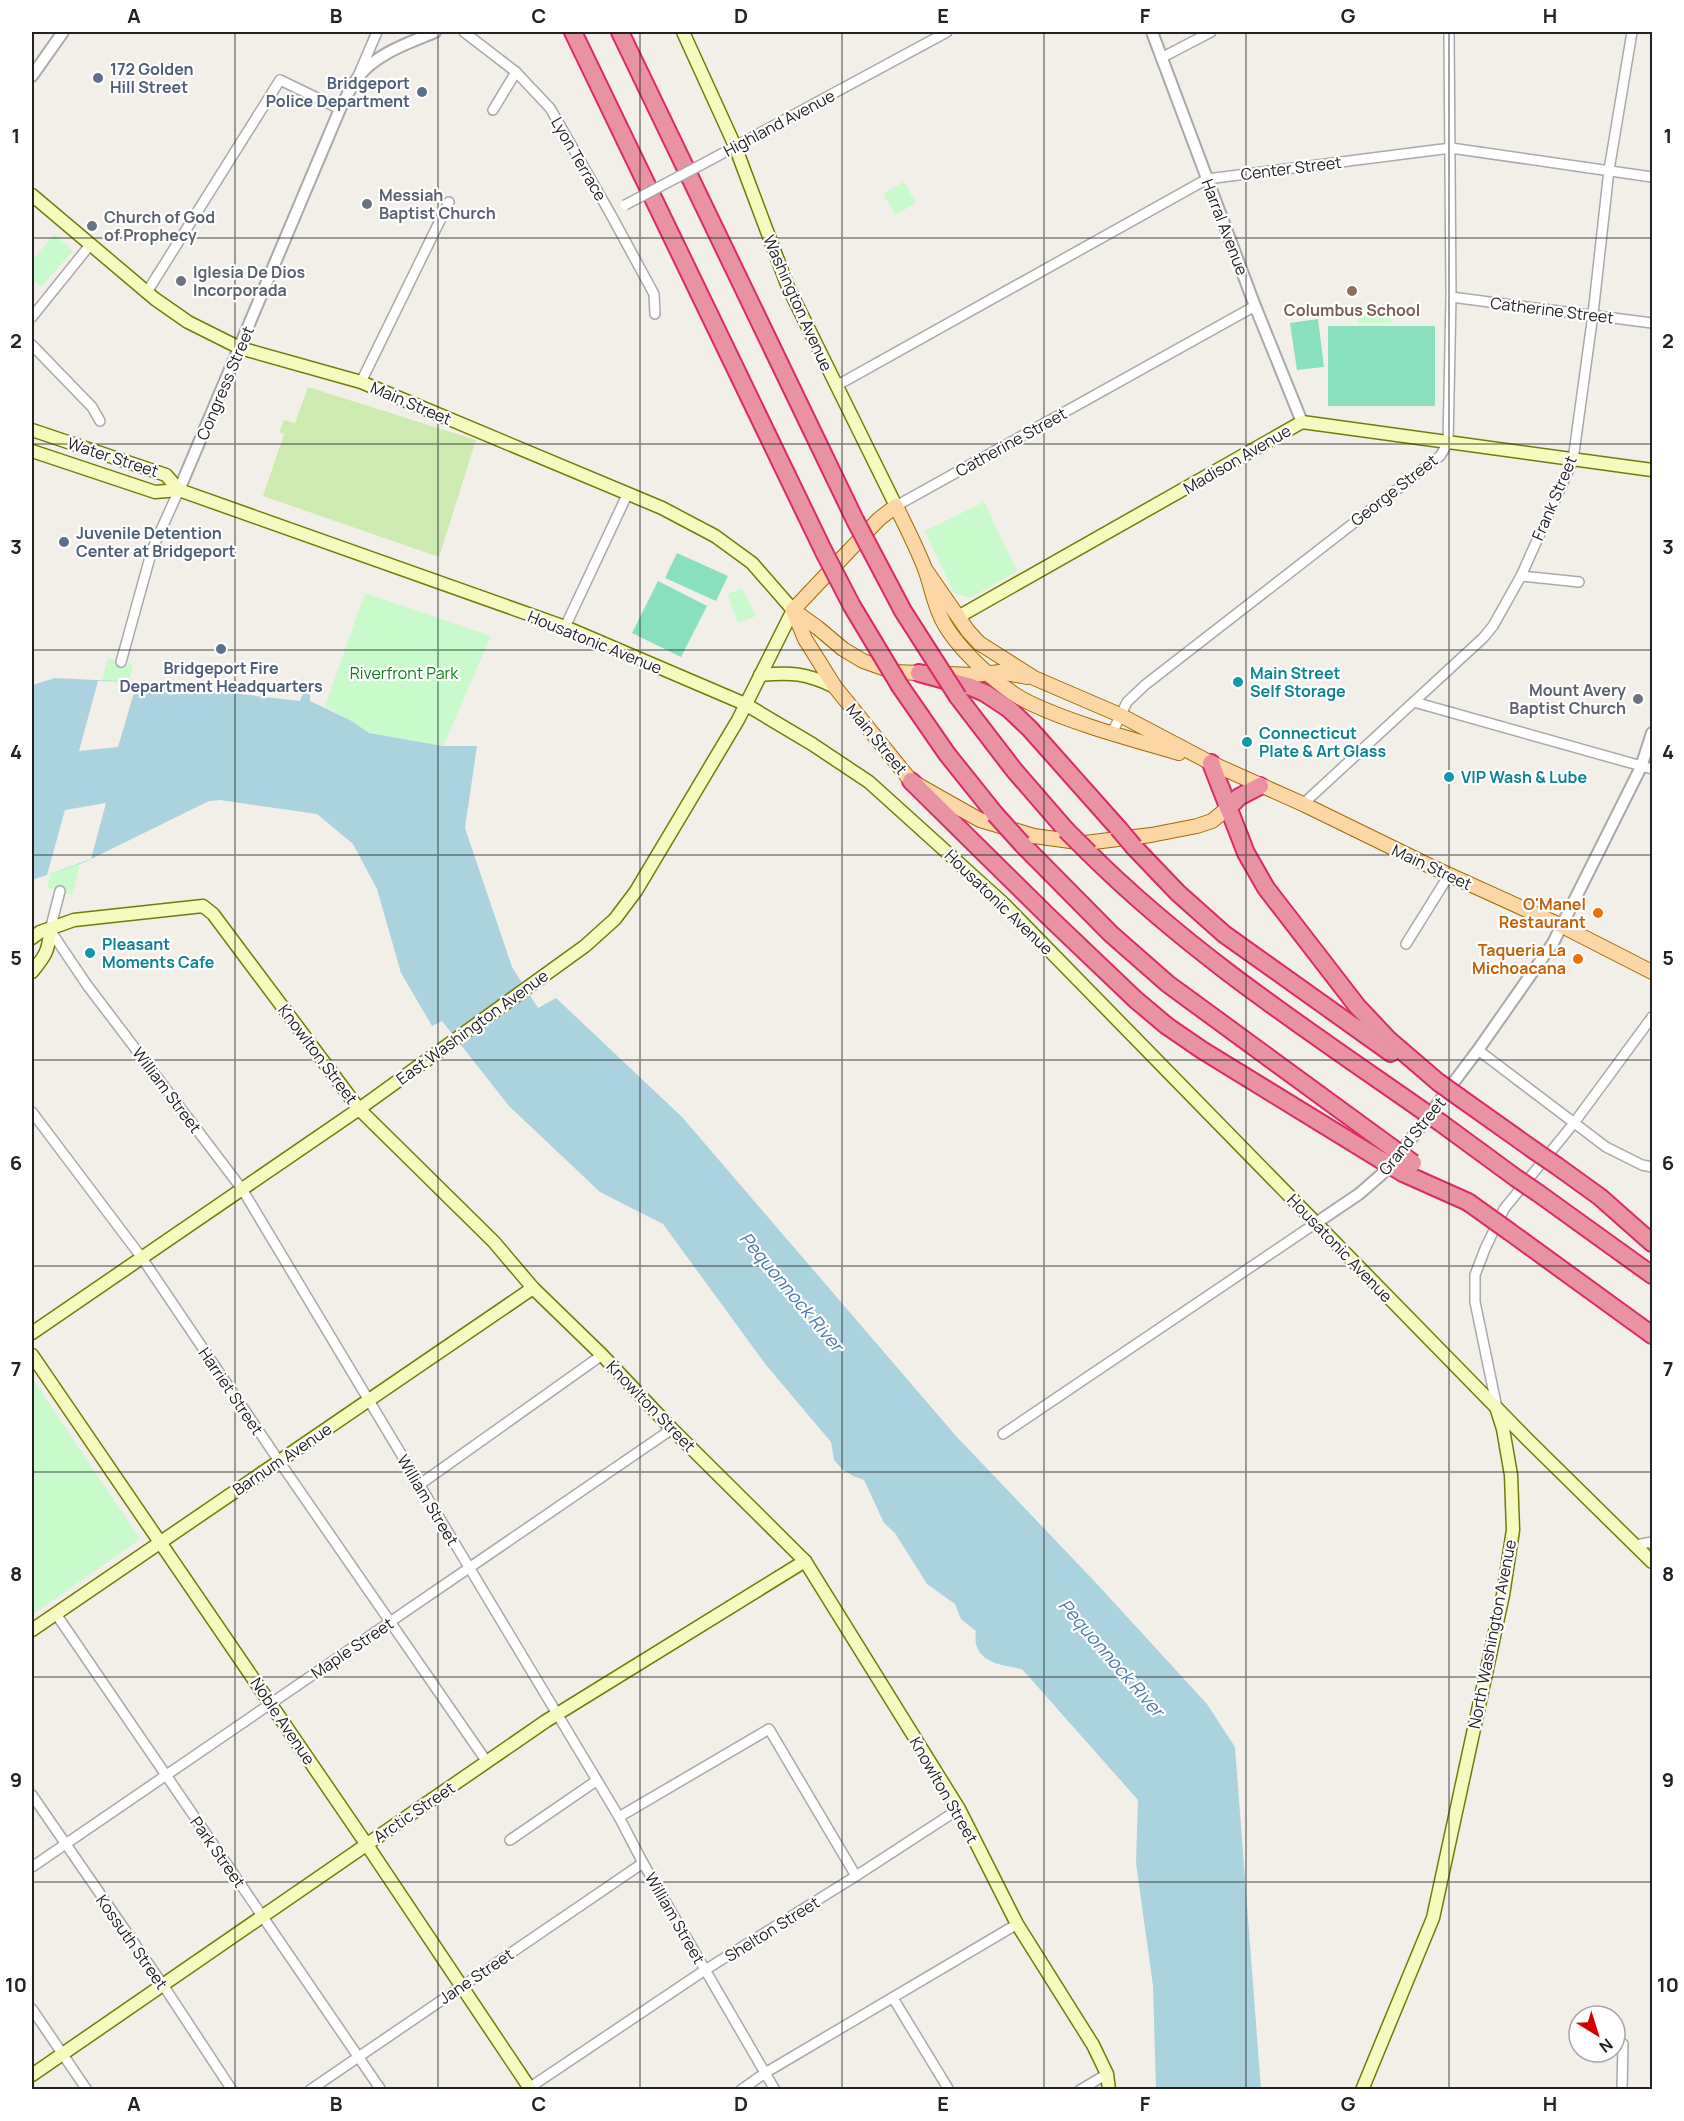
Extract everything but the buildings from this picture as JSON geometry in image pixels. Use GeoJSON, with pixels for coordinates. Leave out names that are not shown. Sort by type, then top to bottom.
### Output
{"type":"FeatureCollection","features":[{"type":"Feature","properties":{"kind":"highway"},"geometry":{"type":"LineString","coordinates":[[573,32],[852,606],[900,686],[947,754],[995,814],[1111,934],[1168,984],[1386,1153],[1468,1202],[1653,1335]]}},
{"type":"Feature","properties":{"kind":"highway"},"geometry":{"type":"LineString","coordinates":[[620,32],[855,520],[903,611],[958,697],[1014,770],[1089,853],[1149,910],[1224,971],[1653,1275]]}},
{"type":"Feature","properties":{"kind":"highway"},"geometry":{"type":"LineString","coordinates":[[919,673],[971,687],[985,693],[1009,709],[1030,729],[1178,894],[1224,934],[1557,1166],[1600,1197],[1653,1243]]}},
{"type":"Feature","properties":{"kind":"highway"},"geometry":{"type":"LineString","coordinates":[[1211,763],[1246,853],[1259,877],[1366,1017],[1438,1082]]}},
{"type":"Feature","properties":{"kind":"highway"},"geometry":{"type":"LineString","coordinates":[[911,781],[1050,918],[1136,1000],[1167,1026],[1202,1050],[1386,1153]]}},
{"type":"Feature","properties":{"kind":"highway"},"geometry":{"type":"LineString","coordinates":[[1228,808],[1239,797],[1260,786]]}},
{"type":"Feature","properties":{"kind":"main road","name":"Washington Avenue"},"geometry":{"type":"LineString","coordinates":[[683,32],[735,147],[788,287],[925,569],[958,617]]}},
{"type":"Feature","properties":{"kind":"main road","name":"Main Street"},"geometry":{"type":"LineString","coordinates":[[32,195],[147,292],[188,322],[240,348],[361,382],[628,493],[715,536],[752,563],[793,610],[843,649],[863,661],[894,672],[1000,672],[1034,678]]}},
{"type":"Feature","properties":{"kind":"main road","name":"Madison Avenue"},"geometry":{"type":"LineString","coordinates":[[958,617],[1302,422],[1653,470]]}},
{"type":"Feature","properties":{"kind":"main road","name":"Water Street"},"geometry":{"type":"LineString","coordinates":[[32,430],[166,475],[179,490]]}},
{"type":"Feature","properties":{"kind":"main road","name":"Water Street"},"geometry":{"type":"LineString","coordinates":[[32,451],[155,492],[179,490]]}},
{"type":"Feature","properties":{"kind":"main road","name":"Housatonic Avenue"},"geometry":{"type":"LineString","coordinates":[[179,490],[565,627],[745,704],[812,744],[869,782],[925,830],[1003,903],[1497,1408],[1653,1562]]}},
{"type":"Feature","properties":{"kind":"main road","name":"Catherine Street"},"geometry":{"type":"LineString","coordinates":[[793,610],[879,519],[896,506]]}},
{"type":"Feature","properties":{"kind":"main road","name":"Washington Avenue"},"geometry":{"type":"LineString","coordinates":[[925,569],[933,602],[945,626]]}},
{"type":"Feature","properties":{"kind":"main road","name":"Main Street"},"geometry":{"type":"LineString","coordinates":[[793,610],[805,639],[835,687],[911,781],[980,820],[1034,836],[1084,843],[1197,826],[1212,821],[1228,808]]}},
{"type":"Feature","properties":{"kind":"main road","name":"East Washington Avenue"},"geometry":{"type":"LineString","coordinates":[[32,1333],[359,1109],[585,946],[615,919],[636,891],[738,720],[793,610]]}},
{"type":"Feature","properties":{"kind":"main road","name":"Main Street"},"geometry":{"type":"LineString","coordinates":[[958,617],[979,643],[1034,678],[1120,716],[1211,763],[1562,926],[1653,972]]}},
{"type":"Feature","properties":{"kind":"main road","name":"Main Street"},"geometry":{"type":"LineString","coordinates":[[945,626],[963,650],[1005,688],[1031,704],[1112,734],[1211,763]]}},
{"type":"Feature","properties":{"kind":"main road","name":"Main Street"},"geometry":{"type":"LineString","coordinates":[[760,675],[788,672],[816,678],[835,687]]}},
{"type":"Feature","properties":{"kind":"main road","name":"Knowlton Street"},"geometry":{"type":"LineString","coordinates":[[50,930],[74,920],[203,906],[213,914],[359,1109],[494,1242],[533,1288],[804,1561],[958,1809],[1017,1924],[1093,2045],[1107,2074],[1109,2090]]}},
{"type":"Feature","properties":{"kind":"main road"},"geometry":{"type":"LineString","coordinates":[[32,938],[40,932],[50,930],[47,953],[32,972]]}},
{"type":"Feature","properties":{"kind":"main road","name":"Barnum Avenue"},"geometry":{"type":"LineString","coordinates":[[32,1630],[533,1288]]}},
{"type":"Feature","properties":{"kind":"main road","name":"Noble Avenue"},"geometry":{"type":"LineString","coordinates":[[32,1355],[462,1985],[529,2089]]}},
{"type":"Feature","properties":{"kind":"main road","name":"North Washington Avenue"},"geometry":{"type":"LineString","coordinates":[[1362,2090],[1432,1918],[1503,1595],[1513,1530],[1511,1475],[1497,1408]]}},
{"type":"Feature","properties":{"kind":"main road","name":"Arctic Street"},"geometry":{"type":"LineString","coordinates":[[32,2075],[557,1714],[804,1561]]}},
{"type":"Feature","properties":{"kind":"street"},"geometry":{"type":"LineString","coordinates":[[32,76],[63,32]]}},
{"type":"Feature","properties":{"kind":"street"},"geometry":{"type":"LineString","coordinates":[[358,77],[377,32]]}},
{"type":"Feature","properties":{"kind":"street"},"geometry":{"type":"LineString","coordinates":[[358,77],[388,53],[435,32]]}},
{"type":"Feature","properties":{"kind":"street","name":"Lyon Terrace"},"geometry":{"type":"LineString","coordinates":[[465,32],[516,72],[550,108],[654,294],[655,314]]}},
{"type":"Feature","properties":{"kind":"street","name":"Highland Avenue"},"geometry":{"type":"LineString","coordinates":[[610,213],[947,32]]}},
{"type":"Feature","properties":{"kind":"street","name":"Harral Avenue"},"geometry":{"type":"LineString","coordinates":[[1152,32],[1255,306],[1302,422]]}},
{"type":"Feature","properties":{"kind":"street"},"geometry":{"type":"LineString","coordinates":[[1161,58],[1211,32]]}},
{"type":"Feature","properties":{"kind":"street","name":"George Street"},"geometry":{"type":"LineString","coordinates":[[1112,734],[1127,702],[1145,685],[1440,456],[1448,443],[1451,297],[1449,32]]}},
{"type":"Feature","properties":{"kind":"street","name":"Frank Street"},"geometry":{"type":"LineString","coordinates":[[1303,804],[1483,638],[1493,626],[1521,576],[1573,460],[1593,314],[1609,170],[1632,32]]}},
{"type":"Feature","properties":{"kind":"street"},"geometry":{"type":"LineString","coordinates":[[493,110],[516,72]]}},
{"type":"Feature","properties":{"kind":"street","name":"Congress Street"},"geometry":{"type":"LineString","coordinates":[[121,662],[152,550],[340,109],[358,77]]}},
{"type":"Feature","properties":{"kind":"street"},"geometry":{"type":"LineString","coordinates":[[147,292],[280,80],[340,109]]}},
{"type":"Feature","properties":{"kind":"street","name":"Center Street"},"geometry":{"type":"LineString","coordinates":[[836,386],[1207,179],[1451,148],[1653,177]]}},
{"type":"Feature","properties":{"kind":"street"},"geometry":{"type":"LineString","coordinates":[[361,382],[449,202]]}},
{"type":"Feature","properties":{"kind":"street"},"geometry":{"type":"LineString","coordinates":[[32,317],[90,244]]}},
{"type":"Feature","properties":{"kind":"street","name":"Catherine Street"},"geometry":{"type":"LineString","coordinates":[[1451,297],[1653,322]]}},
{"type":"Feature","properties":{"kind":"street","name":"Catherine Street"},"geometry":{"type":"LineString","coordinates":[[896,506],[1255,306]]}},
{"type":"Feature","properties":{"kind":"street"},"geometry":{"type":"LineString","coordinates":[[32,345],[92,407],[100,421]]}},
{"type":"Feature","properties":{"kind":"street"},"geometry":{"type":"LineString","coordinates":[[565,627],[628,493]]}},
{"type":"Feature","properties":{"kind":"street"},"geometry":{"type":"LineString","coordinates":[[1521,576],[1579,582]]}},
{"type":"Feature","properties":{"kind":"street"},"geometry":{"type":"LineString","coordinates":[[1414,702],[1647,768]]}},
{"type":"Feature","properties":{"kind":"street","name":"Grand Street"},"geometry":{"type":"LineString","coordinates":[[1003,1434],[1359,1194],[1382,1174],[1478,1050],[1553,944],[1647,768],[1653,733]]}},
{"type":"Feature","properties":{"kind":"street"},"geometry":{"type":"LineString","coordinates":[[1406,944],[1449,875]]}},
{"type":"Feature","properties":{"kind":"street"},"geometry":{"type":"LineString","coordinates":[[50,930],[60,891]]}},
{"type":"Feature","properties":{"kind":"street","name":"William Street"},"geometry":{"type":"LineString","coordinates":[[50,930],[87,985],[242,1189],[468,1569],[619,1817],[643,1863],[775,2090]]}},
{"type":"Feature","properties":{"kind":"street","name":"North Washington Avenue"},"geometry":{"type":"LineString","coordinates":[[1497,1408],[1475,1302],[1475,1275],[1485,1249],[1504,1209],[1574,1123],[1653,1017]]}},
{"type":"Feature","properties":{"kind":"street"},"geometry":{"type":"LineString","coordinates":[[1478,1050],[1606,1147],[1642,1165],[1653,1167]]}},
{"type":"Feature","properties":{"kind":"street","name":"Harriet Street"},"geometry":{"type":"LineString","coordinates":[[32,1112],[142,1258],[487,1762]]}},
{"type":"Feature","properties":{"kind":"street"},"geometry":{"type":"LineString","coordinates":[[419,1485],[602,1355]]}},
{"type":"Feature","properties":{"kind":"street","name":"Maple Street"},"geometry":{"type":"LineString","coordinates":[[32,1868],[672,1429]]}},
{"type":"Feature","properties":{"kind":"street"},"geometry":{"type":"LineString","coordinates":[[1636,1545],[1653,1542]]}},
{"type":"Feature","properties":{"kind":"street","name":"Park Street"},"geometry":{"type":"LineString","coordinates":[[56,1614],[381,2090]]}},
{"type":"Feature","properties":{"kind":"street"},"geometry":{"type":"LineString","coordinates":[[619,1817],[769,1729],[856,1876]]}},
{"type":"Feature","properties":{"kind":"street"},"geometry":{"type":"LineString","coordinates":[[510,1840],[596,1781]]}},
{"type":"Feature","properties":{"kind":"street","name":"Kossuth Street"},"geometry":{"type":"LineString","coordinates":[[32,1795],[163,1985],[232,2090]]}},
{"type":"Feature","properties":{"kind":"street","name":"Shelton Street"},"geometry":{"type":"LineString","coordinates":[[529,2089],[705,1970],[958,1809]]}},
{"type":"Feature","properties":{"kind":"street","name":"Jane Street"},"geometry":{"type":"LineString","coordinates":[[310,2090],[643,1863]]}},
{"type":"Feature","properties":{"kind":"street"},"geometry":{"type":"LineString","coordinates":[[741,2090],[765,2073],[1017,1924]]}},
{"type":"Feature","properties":{"kind":"street"},"geometry":{"type":"LineString","coordinates":[[893,1998],[949,2090]]}},
{"type":"Feature","properties":{"kind":"street"},"geometry":{"type":"LineString","coordinates":[[32,2009],[87,2090]]}},
{"type":"Feature","properties":{"kind":"street"},"geometry":{"type":"LineString","coordinates":[[1622,2090],[1623,2064]]}},
{"type":"Feature","properties":{"kind":"street"},"geometry":{"type":"LineString","coordinates":[[1080,2090],[1107,2074]]}},
{"type":"Feature","properties":{"kind":"green space"},"geometry":{"type":"Polygon","coordinates":[[[904,182],[916,203],[895,215],[883,194],[904,182]]]}},
{"type":"Feature","properties":{"kind":"green space"},"geometry":{"type":"Polygon","coordinates":[[[54,234],[73,251],[41,287],[32,278],[32,261],[54,234]]]}},
{"type":"Feature","properties":{"kind":"green space"},"geometry":{"type":"Polygon","coordinates":[[[1362,307],[1388,308],[1391,313],[1391,323],[1357,323],[1358,310],[1362,307]]]}},
{"type":"Feature","properties":{"kind":"green space"},"geometry":{"type":"Polygon","coordinates":[[[1318,319],[1324,367],[1297,370],[1290,323],[1318,319]]]}},
{"type":"Feature","properties":{"kind":"green space"},"geometry":{"type":"Polygon","coordinates":[[[1328,326],[1435,326],[1435,406],[1328,406],[1328,326]]]}},
{"type":"Feature","properties":{"kind":"green space"},"geometry":{"type":"Polygon","coordinates":[[[308,387],[476,440],[439,557],[263,496],[284,434],[279,432],[284,420],[295,423],[308,387]]]}},
{"type":"Feature","properties":{"kind":"green space"},"geometry":{"type":"Polygon","coordinates":[[[984,502],[1017,571],[970,598],[954,593],[925,531],[984,502]]]}},
{"type":"Feature","properties":{"kind":"green space"},"geometry":{"type":"Polygon","coordinates":[[[677,553],[728,576],[716,601],[665,578],[677,553]]]}},
{"type":"Feature","properties":{"kind":"green space"},"geometry":{"type":"Polygon","coordinates":[[[658,581],[707,606],[681,657],[632,633],[658,581]]]}},
{"type":"Feature","properties":{"kind":"green space"},"geometry":{"type":"Polygon","coordinates":[[[742,588],[756,616],[738,623],[727,594],[742,588]]]}},
{"type":"Feature","properties":{"kind":"green space","name":"Riverfront Park"},"geometry":{"type":"Polygon","coordinates":[[[365,593],[491,636],[443,746],[369,733],[325,706],[365,593]]]}},
{"type":"Feature","properties":{"kind":"green space"},"geometry":{"type":"Polygon","coordinates":[[[108,658],[133,665],[112,745],[83,750],[108,658]]]}},
{"type":"Feature","properties":{"kind":"green space"},"geometry":{"type":"Polygon","coordinates":[[[95,805],[72,895],[47,887],[68,811],[95,805]]]}},
{"type":"Feature","properties":{"kind":"green space"},"geometry":{"type":"Polygon","coordinates":[[[32,1378],[139,1537],[136,1542],[32,1615],[32,1378]]]}},
{"type":"Feature","properties":{"kind":"water","name":"Pequonnock River"},"geometry":{"type":"Polygon","coordinates":[[[55,678],[137,682],[300,701],[304,691],[310,692],[310,701],[350,720],[369,733],[443,746],[477,746],[465,828],[512,967],[538,1008],[556,998],[682,1117],[956,1436],[1207,1704],[1235,1747],[1261,2089],[1156,2089],[1153,1986],[1136,1863],[1138,1800],[1022,1669],[1004,1666],[982,1656],[976,1641],[976,1631],[961,1619],[955,1604],[927,1584],[895,1533],[884,1523],[864,1480],[842,1469],[834,1460],[831,1442],[766,1365],[663,1224],[600,1192],[509,1106],[442,1021],[432,1026],[401,973],[377,889],[353,844],[317,814],[220,800],[209,801],[85,862],[32,880],[32,685],[55,678]]]}},
{"type":"Feature","properties":{"kind":"pier"},"geometry":{"type":"Polygon","coordinates":[[[98,681],[137,682],[118,747],[79,751],[98,681]]]}},
{"type":"Feature","properties":{"kind":"pier"},"geometry":{"type":"Polygon","coordinates":[[[106,803],[91,859],[47,875],[65,810],[106,803]]]}},
{"type":"Feature","properties":{"kind":"place","name":"172 Golden Hill Street"},"geometry":{"type":"Point","coordinates":[98,78]}},
{"type":"Feature","properties":{"kind":"place","name":"Bridgeport Police Department"},"geometry":{"type":"Point","coordinates":[422,92]}},
{"type":"Feature","properties":{"kind":"place","name":"Messiah Baptist Church"},"geometry":{"type":"Point","coordinates":[367,204]}},
{"type":"Feature","properties":{"kind":"place","name":"Church of God of Prophecy"},"geometry":{"type":"Point","coordinates":[92,226]}},
{"type":"Feature","properties":{"kind":"place","name":"Iglesia De Dios Incorporada"},"geometry":{"type":"Point","coordinates":[181,281]}},
{"type":"Feature","properties":{"kind":"place","name":"Columbus School"},"geometry":{"type":"Point","coordinates":[1352,291]}},
{"type":"Feature","properties":{"kind":"place","name":"Juvenile Detention Center at Bridgeport"},"geometry":{"type":"Point","coordinates":[64,542]}},
{"type":"Feature","properties":{"kind":"place","name":"Bridgeport Fire Department Headquarters"},"geometry":{"type":"Point","coordinates":[221,649]}},
{"type":"Feature","properties":{"kind":"place","name":"Main Street Self Storage"},"geometry":{"type":"Point","coordinates":[1238,682]}},
{"type":"Feature","properties":{"kind":"place","name":"Mount Avery Baptist Church"},"geometry":{"type":"Point","coordinates":[1638,699]}},
{"type":"Feature","properties":{"kind":"place","name":"Connecticut Plate & Art Glass"},"geometry":{"type":"Point","coordinates":[1247,742]}},
{"type":"Feature","properties":{"kind":"place","name":"VIP Wash & Lube"},"geometry":{"type":"Point","coordinates":[1449,777]}},
{"type":"Feature","properties":{"kind":"place","name":"O'Manel Restaurant"},"geometry":{"type":"Point","coordinates":[1598,913]}},
{"type":"Feature","properties":{"kind":"place","name":"Pleasant Moments Cafe"},"geometry":{"type":"Point","coordinates":[90,953]}},
{"type":"Feature","properties":{"kind":"place","name":"Taqueria La Michoacana"},"geometry":{"type":"Point","coordinates":[1578,959]}}]}
